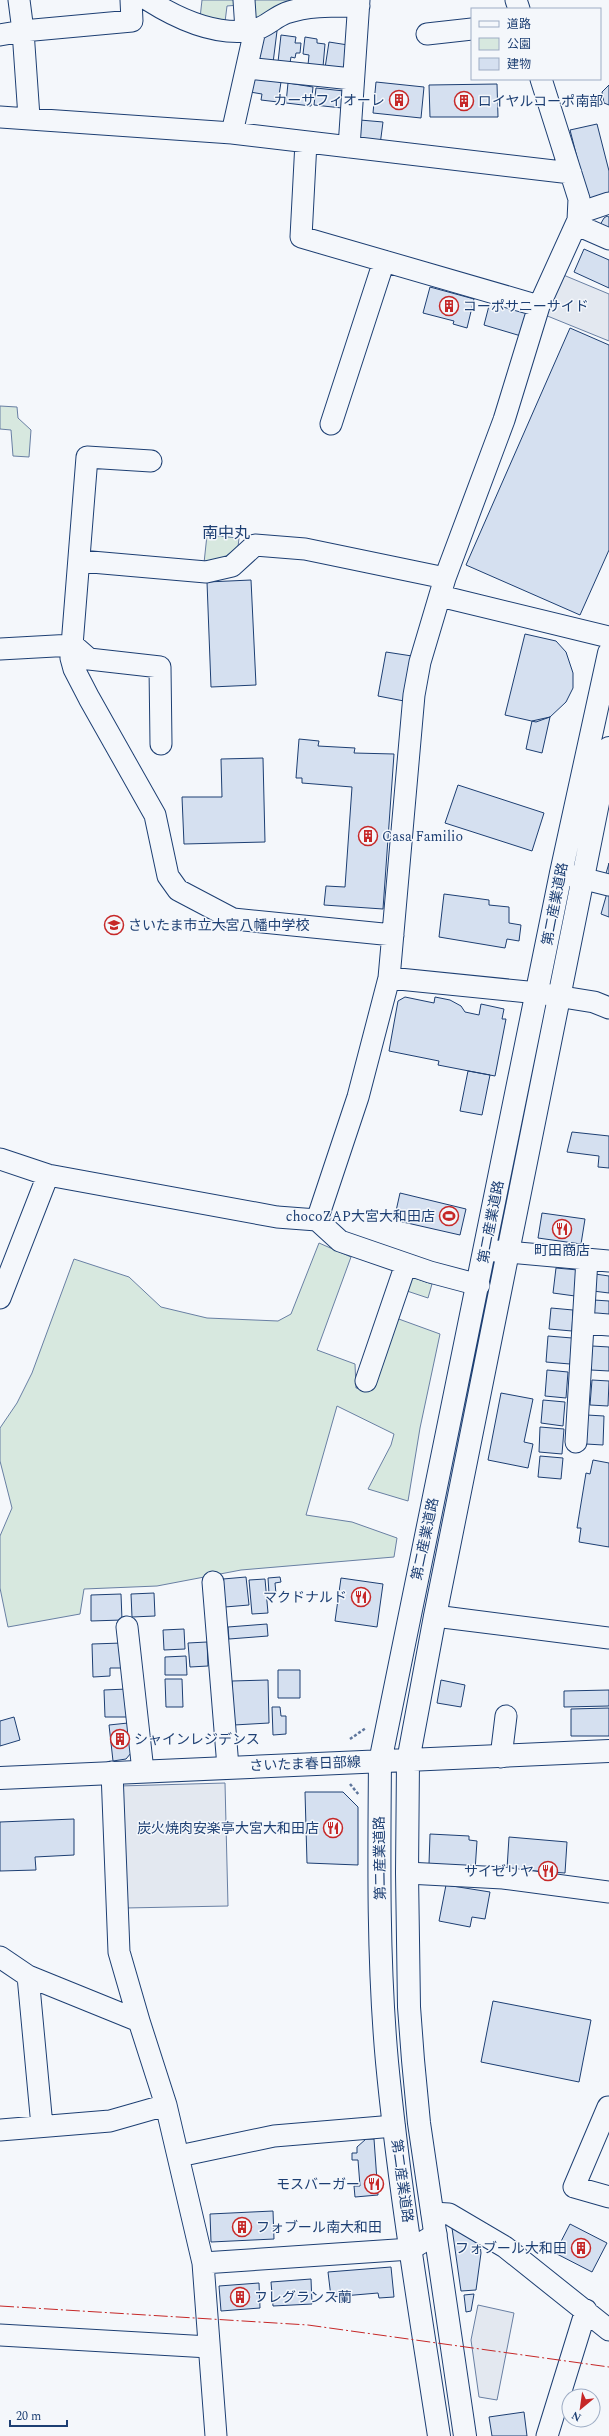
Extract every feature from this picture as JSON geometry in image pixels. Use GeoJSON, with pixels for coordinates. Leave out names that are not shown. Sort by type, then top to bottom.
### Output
{"type":"FeatureCollection","features":[{"type":"Feature","properties":{"kind":"main road","name":"第二産業道路"},"geometry":{"type":"LineString","coordinates":[[439,2436],[394,2126],[383,2005],[380,1762],[409,1612],[479,1285],[561,873],[609,652]]}},
{"type":"Feature","properties":{"kind":"main road","name":"第二産業道路"},"geometry":{"type":"LineString","coordinates":[[465,2436],[434,2223],[413,2060],[409,2007],[407,1873],[408,1761],[435,1616],[584,879],[609,748]]}},
{"type":"Feature","properties":{"kind":"main road","name":"さいたま春日部線"},"geometry":{"type":"LineString","coordinates":[[0,1778],[228,1767],[501,1757],[609,1751]]}},
{"type":"Feature","properties":{"kind":"street"},"geometry":{"type":"LineString","coordinates":[[19,0],[23,31],[29,118]]}},
{"type":"Feature","properties":{"kind":"street"},"geometry":{"type":"LineString","coordinates":[[0,35],[23,31],[132,21],[131,0]]}},
{"type":"Feature","properties":{"kind":"street"},"geometry":{"type":"LineString","coordinates":[[148,0],[194,23],[219,31],[251,30],[286,13],[319,6],[359,3],[352,79],[349,146]]}},
{"type":"Feature","properties":{"kind":"street"},"geometry":{"type":"LineString","coordinates":[[232,133],[247,68],[251,30],[244,0]]}},
{"type":"Feature","properties":{"kind":"street"},"geometry":{"type":"LineString","coordinates":[[427,34],[471,29]]}},
{"type":"Feature","properties":{"kind":"street"},"geometry":{"type":"LineString","coordinates":[[247,68],[352,79]]}},
{"type":"Feature","properties":{"kind":"street"},"geometry":{"type":"LineString","coordinates":[[317,1220],[358,1097],[389,978],[414,695],[420,662],[442,587],[504,420],[539,306],[578,219],[579,199],[541,80]]}},
{"type":"Feature","properties":{"kind":"street"},"geometry":{"type":"LineString","coordinates":[[0,117],[232,133],[571,173]]}},
{"type":"Feature","properties":{"kind":"street"},"geometry":{"type":"LineString","coordinates":[[306,142],[301,237],[539,306]]}},
{"type":"Feature","properties":{"kind":"street"},"geometry":{"type":"LineString","coordinates":[[578,219],[609,203]]}},
{"type":"Feature","properties":{"kind":"street"},"geometry":{"type":"LineString","coordinates":[[578,219],[609,239]]}},
{"type":"Feature","properties":{"kind":"street"},"geometry":{"type":"LineString","coordinates":[[331,424],[384,261]]}},
{"type":"Feature","properties":{"kind":"street"},"geometry":{"type":"LineString","coordinates":[[151,461],[87,457],[72,658],[74,669],[155,815],[168,876],[178,890],[233,919],[393,935]]}},
{"type":"Feature","properties":{"kind":"street"},"geometry":{"type":"LineString","coordinates":[[80,561],[206,572],[232,566],[254,545],[305,549],[442,587],[609,637]]}},
{"type":"Feature","properties":{"kind":"street"},"geometry":{"type":"LineString","coordinates":[[0,649],[73,645],[89,659],[160,667],[161,744]]}},
{"type":"Feature","properties":{"kind":"street"},"geometry":{"type":"LineString","coordinates":[[561,873],[609,885]]}},
{"type":"Feature","properties":{"kind":"street"},"geometry":{"type":"LineString","coordinates":[[389,978],[538,993],[594,1002],[609,1008]]}},
{"type":"Feature","properties":{"kind":"street"},"geometry":{"type":"LineString","coordinates":[[0,1159],[48,1175],[277,1217],[317,1220],[340,1241],[406,1264],[479,1285]]}},
{"type":"Feature","properties":{"kind":"street"},"geometry":{"type":"LineString","coordinates":[[0,1298],[48,1175]]}},
{"type":"Feature","properties":{"kind":"street"},"geometry":{"type":"LineString","coordinates":[[485,1250],[507,1254],[609,1261]]}},
{"type":"Feature","properties":{"kind":"street"},"geometry":{"type":"LineString","coordinates":[[576,1442],[587,1259]]}},
{"type":"Feature","properties":{"kind":"street"},"geometry":{"type":"LineString","coordinates":[[366,1382],[406,1264]]}},
{"type":"Feature","properties":{"kind":"street"},"geometry":{"type":"LineString","coordinates":[[584,1323],[609,1325]]}},
{"type":"Feature","properties":{"kind":"street"},"geometry":{"type":"LineString","coordinates":[[213,1582],[228,1767]]}},
{"type":"Feature","properties":{"kind":"street"},"geometry":{"type":"LineString","coordinates":[[435,1616],[609,1638]]}},
{"type":"Feature","properties":{"kind":"street"},"geometry":{"type":"LineString","coordinates":[[127,1627],[143,1771]]}},
{"type":"Feature","properties":{"kind":"street"},"geometry":{"type":"LineString","coordinates":[[501,1757],[506,1716]]}},
{"type":"Feature","properties":{"kind":"street"},"geometry":{"type":"LineString","coordinates":[[112,1772],[119,1952],[166,2105],[203,2263],[216,2436]]}},
{"type":"Feature","properties":{"kind":"street"},"geometry":{"type":"LineString","coordinates":[[407,1873],[503,1878],[609,1892]]}},
{"type":"Feature","properties":{"kind":"street"},"geometry":{"type":"LineString","coordinates":[[0,1957],[28,1976],[140,2022]]}},
{"type":"Feature","properties":{"kind":"street"},"geometry":{"type":"LineString","coordinates":[[28,1976],[42,2126]]}},
{"type":"Feature","properties":{"kind":"street"},"geometry":{"type":"LineString","coordinates":[[0,2130],[110,2121],[166,2105]]}},
{"type":"Feature","properties":{"kind":"street"},"geometry":{"type":"LineString","coordinates":[[608,2106],[574,2187],[609,2197]]}},
{"type":"Feature","properties":{"kind":"street"},"geometry":{"type":"LineString","coordinates":[[179,2156],[274,2136],[394,2126]]}},
{"type":"Feature","properties":{"kind":"street"},"geometry":{"type":"LineString","coordinates":[[203,2263],[411,2249],[434,2223],[449,2214],[505,2247],[586,2310],[609,2330]]}},
{"type":"Feature","properties":{"kind":"street"},"geometry":{"type":"LineString","coordinates":[[547,2436],[586,2310]]}},
{"type":"Feature","properties":{"kind":"street"},"geometry":{"type":"LineString","coordinates":[[0,2334],[209,2347]]}},
{"type":"Feature","properties":{"kind":"path"},"geometry":{"type":"LineString","coordinates":[[350,1739],[368,1726]]}},
{"type":"Feature","properties":{"kind":"path"},"geometry":{"type":"LineString","coordinates":[[350,1784],[361,1797]]}},
{"type":"Feature","properties":{"kind":"green space"},"geometry":{"type":"Polygon","coordinates":[[[202,0],[239,0],[239,5],[227,6],[225,22],[200,18],[202,0]]]}},
{"type":"Feature","properties":{"kind":"green space"},"geometry":{"type":"Polygon","coordinates":[[[249,0],[310,0],[250,22],[249,0]]]}},
{"type":"Feature","properties":{"kind":"green space"},"geometry":{"type":"Polygon","coordinates":[[[0,406],[17,407],[18,418],[31,430],[29,457],[13,456],[11,430],[0,429],[0,406]]]}},
{"type":"Feature","properties":{"kind":"green space"},"geometry":{"type":"Polygon","coordinates":[[[207,535],[239,538],[238,547],[222,559],[204,563],[207,535]]]}},
{"type":"Feature","properties":{"kind":"green space"},"geometry":{"type":"Polygon","coordinates":[[[319,1243],[351,1257],[317,1350],[355,1364],[356,1388],[369,1389],[396,1318],[440,1334],[420,1428],[408,1501],[368,1489],[391,1445],[394,1434],[337,1406],[306,1515],[352,1522],[397,1538],[394,1557],[241,1570],[157,1586],[84,1589],[80,1614],[8,1627],[0,1588],[0,1536],[12,1508],[0,1461],[0,1428],[17,1403],[32,1373],[74,1259],[129,1277],[161,1307],[207,1318],[278,1321],[291,1314],[319,1243]]]}},
{"type":"Feature","properties":{"kind":"green space"},"geometry":{"type":"Polygon","coordinates":[[[406,1275],[432,1284],[428,1298],[401,1289],[406,1275]]]}},
{"type":"Feature","properties":{"kind":"shaded area"},"geometry":{"type":"Polygon","coordinates":[[[561,274],[609,294],[609,341],[545,315],[561,274]]]}},
{"type":"Feature","properties":{"kind":"shaded area"},"geometry":{"type":"Polygon","coordinates":[[[225,1783],[228,1906],[125,1908],[119,1786],[225,1783]]]}},
{"type":"Feature","properties":{"kind":"shaded area"},"geometry":{"type":"Polygon","coordinates":[[[478,2305],[514,2313],[497,2400],[479,2397],[471,2340],[478,2305]]]}},
{"type":"Feature","properties":{"kind":"building"},"geometry":{"type":"Polygon","coordinates":[[[268,29],[277,31],[273,63],[259,61],[261,44],[259,34],[268,29]]]}},
{"type":"Feature","properties":{"kind":"building"},"geometry":{"type":"Polygon","coordinates":[[[281,35],[296,37],[295,43],[301,43],[300,53],[296,53],[295,58],[291,57],[290,63],[278,62],[281,35]]]}},
{"type":"Feature","properties":{"kind":"building"},"geometry":{"type":"Polygon","coordinates":[[[305,37],[317,39],[317,43],[325,44],[323,67],[308,65],[309,55],[303,54],[305,37]]]}},
{"type":"Feature","properties":{"kind":"building"},"geometry":{"type":"Polygon","coordinates":[[[329,42],[348,45],[343,71],[325,68],[329,42]]]}},
{"type":"Feature","properties":{"kind":"building"},"geometry":{"type":"Polygon","coordinates":[[[252,78],[281,82],[278,102],[261,100],[262,94],[250,92],[252,78]]]}},
{"type":"Feature","properties":{"kind":"building","name":"カーサフィオーレ"},"geometry":{"type":"Polygon","coordinates":[[[376,82],[424,87],[421,118],[373,113],[376,82]]]}},
{"type":"Feature","properties":{"kind":"building"},"geometry":{"type":"Polygon","coordinates":[[[288,83],[313,87],[311,106],[286,103],[288,83]]]}},
{"type":"Feature","properties":{"kind":"building","name":"ロイヤルコーポ南部"},"geometry":{"type":"Polygon","coordinates":[[[497,84],[498,117],[430,117],[429,85],[497,84]]]}},
{"type":"Feature","properties":{"kind":"building"},"geometry":{"type":"Polygon","coordinates":[[[609,85],[609,105],[604,103],[602,92],[609,85]]]}},
{"type":"Feature","properties":{"kind":"building"},"geometry":{"type":"Polygon","coordinates":[[[316,88],[344,91],[342,108],[314,105],[316,88]]]}},
{"type":"Feature","properties":{"kind":"building"},"geometry":{"type":"Polygon","coordinates":[[[360,120],[383,122],[380,145],[357,137],[360,120]]]}},
{"type":"Feature","properties":{"kind":"building"},"geometry":{"type":"Polygon","coordinates":[[[597,124],[609,171],[609,195],[588,200],[570,130],[597,124]]]}},
{"type":"Feature","properties":{"kind":"building"},"geometry":{"type":"Polygon","coordinates":[[[607,216],[609,217],[609,229],[600,225],[607,216]]]}},
{"type":"Feature","properties":{"kind":"building"},"geometry":{"type":"Polygon","coordinates":[[[584,249],[609,260],[609,288],[574,272],[584,249]]]}},
{"type":"Feature","properties":{"kind":"building","name":"コーポサニーサイド"},"geometry":{"type":"Polygon","coordinates":[[[430,287],[474,299],[467,328],[453,324],[454,321],[423,313],[430,287]]]}},
{"type":"Feature","properties":{"kind":"building"},"geometry":{"type":"Polygon","coordinates":[[[491,298],[528,309],[521,336],[484,325],[491,298]]]}},
{"type":"Feature","properties":{"kind":"building"},"geometry":{"type":"Polygon","coordinates":[[[570,328],[609,345],[609,550],[580,615],[466,565],[570,328]]]}},
{"type":"Feature","properties":{"kind":"building"},"geometry":{"type":"Polygon","coordinates":[[[251,580],[256,685],[211,687],[207,582],[251,580]]]}},
{"type":"Feature","properties":{"kind":"building"},"geometry":{"type":"Polygon","coordinates":[[[525,634],[556,641],[566,652],[573,673],[573,688],[566,702],[550,717],[536,722],[505,715],[525,634]]]}},
{"type":"Feature","properties":{"kind":"building"},"geometry":{"type":"Polygon","coordinates":[[[386,652],[412,656],[404,701],[378,696],[386,652]]]}},
{"type":"Feature","properties":{"kind":"building"},"geometry":{"type":"Polygon","coordinates":[[[550,717],[542,753],[526,749],[532,721],[550,717]]]}},
{"type":"Feature","properties":{"kind":"building","name":"Casa Familio"},"geometry":{"type":"Polygon","coordinates":[[[299,739],[319,741],[318,746],[355,748],[354,753],[394,754],[383,909],[324,905],[326,886],[345,887],[352,787],[302,783],[302,778],[296,778],[299,739]]]}},
{"type":"Feature","properties":{"kind":"building"},"geometry":{"type":"Polygon","coordinates":[[[263,758],[265,842],[184,844],[182,797],[222,797],[221,759],[263,758]]]}},
{"type":"Feature","properties":{"kind":"building"},"geometry":{"type":"Polygon","coordinates":[[[458,785],[544,813],[532,851],[445,823],[458,785]]]}},
{"type":"Feature","properties":{"kind":"building"},"geometry":{"type":"Polygon","coordinates":[[[609,863],[609,878],[605,877],[609,863]]]}},
{"type":"Feature","properties":{"kind":"building"},"geometry":{"type":"Polygon","coordinates":[[[607,893],[609,894],[609,917],[601,914],[607,893]]]}},
{"type":"Feature","properties":{"kind":"building"},"geometry":{"type":"Polygon","coordinates":[[[444,894],[489,900],[489,905],[509,907],[509,923],[521,925],[519,941],[507,939],[505,948],[439,937],[444,894]]]}},
{"type":"Feature","properties":{"kind":"building"},"geometry":{"type":"Polygon","coordinates":[[[405,997],[434,1003],[435,997],[450,1000],[461,1006],[465,1012],[479,1015],[481,1004],[504,1009],[502,1019],[506,1019],[495,1076],[438,1065],[439,1061],[389,1051],[398,1001],[405,997]]]}},
{"type":"Feature","properties":{"kind":"building"},"geometry":{"type":"Polygon","coordinates":[[[468,1071],[490,1075],[482,1115],[460,1111],[468,1071]]]}},
{"type":"Feature","properties":{"kind":"building"},"geometry":{"type":"Polygon","coordinates":[[[572,1132],[609,1136],[609,1168],[598,1167],[599,1156],[567,1152],[572,1132]]]}},
{"type":"Feature","properties":{"kind":"building"},"geometry":{"type":"Polygon","coordinates":[[[400,1193],[466,1209],[460,1235],[394,1220],[400,1193]]]}},
{"type":"Feature","properties":{"kind":"building","name":"町田商店"},"geometry":{"type":"Polygon","coordinates":[[[542,1213],[585,1219],[581,1244],[538,1238],[542,1213]]]}},
{"type":"Feature","properties":{"kind":"building"},"geometry":{"type":"Polygon","coordinates":[[[556,1268],[578,1270],[575,1296],[553,1293],[556,1268]]]}},
{"type":"Feature","properties":{"kind":"building"},"geometry":{"type":"Polygon","coordinates":[[[595,1274],[609,1276],[609,1293],[593,1291],[595,1274]]]}},
{"type":"Feature","properties":{"kind":"building"},"geometry":{"type":"Polygon","coordinates":[[[594,1300],[609,1301],[609,1320],[592,1318],[594,1300]]]}},
{"type":"Feature","properties":{"kind":"building"},"geometry":{"type":"Polygon","coordinates":[[[551,1308],[573,1310],[572,1331],[549,1329],[551,1308]]]}},
{"type":"Feature","properties":{"kind":"building"},"geometry":{"type":"Polygon","coordinates":[[[548,1336],[572,1338],[570,1364],[546,1362],[548,1336]]]}},
{"type":"Feature","properties":{"kind":"building"},"geometry":{"type":"Polygon","coordinates":[[[592,1346],[609,1347],[609,1371],[591,1370],[592,1346]]]}},
{"type":"Feature","properties":{"kind":"building"},"geometry":{"type":"Polygon","coordinates":[[[547,1370],[568,1372],[566,1398],[545,1396],[547,1370]]]}},
{"type":"Feature","properties":{"kind":"building"},"geometry":{"type":"Polygon","coordinates":[[[592,1380],[609,1381],[608,1406],[590,1405],[592,1380]]]}},
{"type":"Feature","properties":{"kind":"building"},"geometry":{"type":"Polygon","coordinates":[[[501,1393],[533,1399],[524,1442],[533,1444],[528,1468],[488,1460],[501,1393]]]}},
{"type":"Feature","properties":{"kind":"building"},"geometry":{"type":"Polygon","coordinates":[[[543,1400],[565,1402],[563,1426],[541,1423],[543,1400]]]}},
{"type":"Feature","properties":{"kind":"building"},"geometry":{"type":"Polygon","coordinates":[[[587,1415],[604,1416],[603,1445],[586,1444],[587,1415]]]}},
{"type":"Feature","properties":{"kind":"building"},"geometry":{"type":"Polygon","coordinates":[[[540,1427],[564,1429],[562,1454],[539,1452],[540,1427]]]}},
{"type":"Feature","properties":{"kind":"building"},"geometry":{"type":"Polygon","coordinates":[[[540,1456],[563,1458],[561,1479],[538,1477],[540,1456]]]}},
{"type":"Feature","properties":{"kind":"building"},"geometry":{"type":"Polygon","coordinates":[[[593,1460],[609,1463],[609,1547],[579,1542],[581,1528],[577,1528],[586,1473],[590,1474],[593,1460]]]}},
{"type":"Feature","properties":{"kind":"building"},"geometry":{"type":"Polygon","coordinates":[[[246,1577],[249,1605],[225,1607],[223,1579],[246,1577]]]}},
{"type":"Feature","properties":{"kind":"building"},"geometry":{"type":"Polygon","coordinates":[[[280,1577],[281,1582],[275,1583],[276,1594],[269,1594],[268,1578],[280,1577]]]}},
{"type":"Feature","properties":{"kind":"building"},"geometry":{"type":"Polygon","coordinates":[[[341,1578],[383,1584],[377,1627],[335,1621],[341,1578]]]}},
{"type":"Feature","properties":{"kind":"building"},"geometry":{"type":"Polygon","coordinates":[[[265,1579],[268,1613],[252,1614],[249,1580],[265,1579]]]}},
{"type":"Feature","properties":{"kind":"building"},"geometry":{"type":"Polygon","coordinates":[[[154,1593],[155,1616],[132,1617],[131,1594],[154,1593]]]}},
{"type":"Feature","properties":{"kind":"building"},"geometry":{"type":"Polygon","coordinates":[[[121,1594],[122,1620],[91,1621],[91,1595],[121,1594]]]}},
{"type":"Feature","properties":{"kind":"building"},"geometry":{"type":"Polygon","coordinates":[[[267,1624],[268,1636],[229,1639],[228,1627],[267,1624]]]}},
{"type":"Feature","properties":{"kind":"building"},"geometry":{"type":"Polygon","coordinates":[[[184,1629],[185,1649],[164,1650],[163,1630],[184,1629]]]}},
{"type":"Feature","properties":{"kind":"building"},"geometry":{"type":"Polygon","coordinates":[[[207,1642],[208,1666],[190,1667],[188,1643],[207,1642]]]}},
{"type":"Feature","properties":{"kind":"building"},"geometry":{"type":"Polygon","coordinates":[[[122,1643],[123,1668],[110,1668],[110,1676],[93,1677],[92,1644],[122,1643]]]}},
{"type":"Feature","properties":{"kind":"building"},"geometry":{"type":"Polygon","coordinates":[[[186,1656],[187,1675],[165,1675],[165,1657],[186,1656]]]}},
{"type":"Feature","properties":{"kind":"building"},"geometry":{"type":"Polygon","coordinates":[[[278,1670],[300,1670],[300,1698],[278,1698],[278,1670]]]}},
{"type":"Feature","properties":{"kind":"building"},"geometry":{"type":"Polygon","coordinates":[[[165,1679],[182,1679],[183,1707],[166,1707],[165,1679]]]}},
{"type":"Feature","properties":{"kind":"building"},"geometry":{"type":"Polygon","coordinates":[[[268,1680],[269,1723],[234,1725],[232,1681],[268,1680]]]}},
{"type":"Feature","properties":{"kind":"building"},"geometry":{"type":"Polygon","coordinates":[[[441,1680],[465,1685],[461,1707],[437,1703],[441,1680]]]}},
{"type":"Feature","properties":{"kind":"building"},"geometry":{"type":"Polygon","coordinates":[[[127,1689],[128,1717],[105,1717],[104,1690],[127,1689]]]}},
{"type":"Feature","properties":{"kind":"building"},"geometry":{"type":"Polygon","coordinates":[[[609,1690],[609,1706],[564,1707],[564,1691],[609,1690]]]}},
{"type":"Feature","properties":{"kind":"building"},"geometry":{"type":"Polygon","coordinates":[[[272,1707],[280,1707],[281,1716],[286,1716],[286,1734],[273,1735],[272,1707]]]}},
{"type":"Feature","properties":{"kind":"building"},"geometry":{"type":"Polygon","coordinates":[[[609,1708],[609,1736],[571,1736],[571,1709],[609,1708]]]}},
{"type":"Feature","properties":{"kind":"building"},"geometry":{"type":"Polygon","coordinates":[[[14,1717],[20,1740],[0,1746],[0,1721],[14,1717]]]}},
{"type":"Feature","properties":{"kind":"building","name":"シャインレジデンス"},"geometry":{"type":"Polygon","coordinates":[[[128,1723],[131,1753],[126,1759],[113,1761],[109,1725],[128,1723]]]}},
{"type":"Feature","properties":{"kind":"building"},"geometry":{"type":"Polygon","coordinates":[[[305,1792],[343,1792],[358,1807],[358,1865],[307,1863],[305,1792]]]}},
{"type":"Feature","properties":{"kind":"building"},"geometry":{"type":"Polygon","coordinates":[[[74,1819],[74,1855],[35,1857],[36,1870],[0,1871],[0,1822],[74,1819]]]}},
{"type":"Feature","properties":{"kind":"building"},"geometry":{"type":"Polygon","coordinates":[[[430,1834],[469,1836],[469,1840],[477,1841],[475,1871],[429,1864],[430,1834]]]}},
{"type":"Feature","properties":{"kind":"building"},"geometry":{"type":"Polygon","coordinates":[[[509,1837],[567,1842],[565,1873],[507,1869],[509,1837]]]}},
{"type":"Feature","properties":{"kind":"building"},"geometry":{"type":"Polygon","coordinates":[[[446,1885],[490,1892],[485,1919],[472,1917],[470,1927],[439,1921],[446,1885]]]}},
{"type":"Feature","properties":{"kind":"building"},"geometry":{"type":"Polygon","coordinates":[[[493,2001],[591,2020],[579,2082],[481,2062],[493,2001]]]}},
{"type":"Feature","properties":{"kind":"building"},"geometry":{"type":"Polygon","coordinates":[[[366,2139],[374,2139],[378,2195],[355,2197],[354,2186],[360,2186],[358,2160],[352,2160],[352,2153],[357,2153],[357,2147],[366,2139]]]}},
{"type":"Feature","properties":{"kind":"building","name":"フォブール南大和田"},"geometry":{"type":"Polygon","coordinates":[[[273,2211],[274,2239],[211,2242],[210,2214],[273,2211]]]}},
{"type":"Feature","properties":{"kind":"building","name":"フォブール大和田"},"geometry":{"type":"Polygon","coordinates":[[[570,2224],[607,2243],[592,2272],[555,2253],[570,2224]]]}},
{"type":"Feature","properties":{"kind":"building"},"geometry":{"type":"Polygon","coordinates":[[[452,2228],[479,2236],[481,2253],[476,2290],[461,2291],[452,2228]]]}},
{"type":"Feature","properties":{"kind":"building"},"geometry":{"type":"Polygon","coordinates":[[[391,2267],[394,2297],[379,2298],[378,2293],[331,2297],[328,2272],[391,2267]]]}},
{"type":"Feature","properties":{"kind":"building"},"geometry":{"type":"Polygon","coordinates":[[[311,2279],[312,2304],[273,2306],[271,2282],[311,2279]]]}},
{"type":"Feature","properties":{"kind":"building","name":"フレグランス蘭"},"geometry":{"type":"Polygon","coordinates":[[[259,2283],[260,2308],[221,2311],[219,2286],[259,2283]]]}},
{"type":"Feature","properties":{"kind":"building"},"geometry":{"type":"Polygon","coordinates":[[[474,2294],[471,2311],[466,2312],[464,2295],[474,2294]]]}},
{"type":"Feature","properties":{"kind":"building"},"geometry":{"type":"Polygon","coordinates":[[[524,2412],[527,2436],[492,2436],[489,2417],[524,2412]]]}},
{"type":"Feature","properties":{"kind":"power"},"geometry":{"type":"LineString","coordinates":[[0,2306],[308,2325],[609,2367]]}},
{"type":"Feature","properties":{"kind":"place","name":"カーサフィオーレ"},"geometry":{"type":"Point","coordinates":[399,100]}},
{"type":"Feature","properties":{"kind":"place","name":"ロイヤルコーポ南部"},"geometry":{"type":"Point","coordinates":[464,101]}},
{"type":"Feature","properties":{"kind":"place","name":"コーポサニーサイド"},"geometry":{"type":"Point","coordinates":[449,306]}},
{"type":"Feature","properties":{"kind":"place","name":"Casa Familio"},"geometry":{"type":"Point","coordinates":[368,836]}},
{"type":"Feature","properties":{"kind":"place","name":"さいたま市立大宮八幡中学校"},"geometry":{"type":"Point","coordinates":[114,925]}},
{"type":"Feature","properties":{"kind":"place","name":"chocoZAP大宮大和田店"},"geometry":{"type":"Point","coordinates":[449,1216]}},
{"type":"Feature","properties":{"kind":"place","name":"町田商店"},"geometry":{"type":"Point","coordinates":[562,1229]}},
{"type":"Feature","properties":{"kind":"place","name":"マクドナルド"},"geometry":{"type":"Point","coordinates":[361,1597]}},
{"type":"Feature","properties":{"kind":"place","name":"シャインレジデンス"},"geometry":{"type":"Point","coordinates":[120,1739]}},
{"type":"Feature","properties":{"kind":"place","name":"炭火焼肉安楽亭大宮大和田店"},"geometry":{"type":"Point","coordinates":[333,1828]}},
{"type":"Feature","properties":{"kind":"place","name":"サイゼリヤ"},"geometry":{"type":"Point","coordinates":[548,1871]}},
{"type":"Feature","properties":{"kind":"place","name":"モスバーガー"},"geometry":{"type":"Point","coordinates":[374,2184]}},
{"type":"Feature","properties":{"kind":"place","name":"フォブール南大和田"},"geometry":{"type":"Point","coordinates":[242,2227]}},
{"type":"Feature","properties":{"kind":"place","name":"フォブール大和田"},"geometry":{"type":"Point","coordinates":[581,2248]}},
{"type":"Feature","properties":{"kind":"place","name":"フレグランス蘭"},"geometry":{"type":"Point","coordinates":[240,2297]}},
{"type":"Feature","properties":{"kind":"district","name":"南中丸"},"geometry":{"type":"Point","coordinates":[226,533]}}]}
